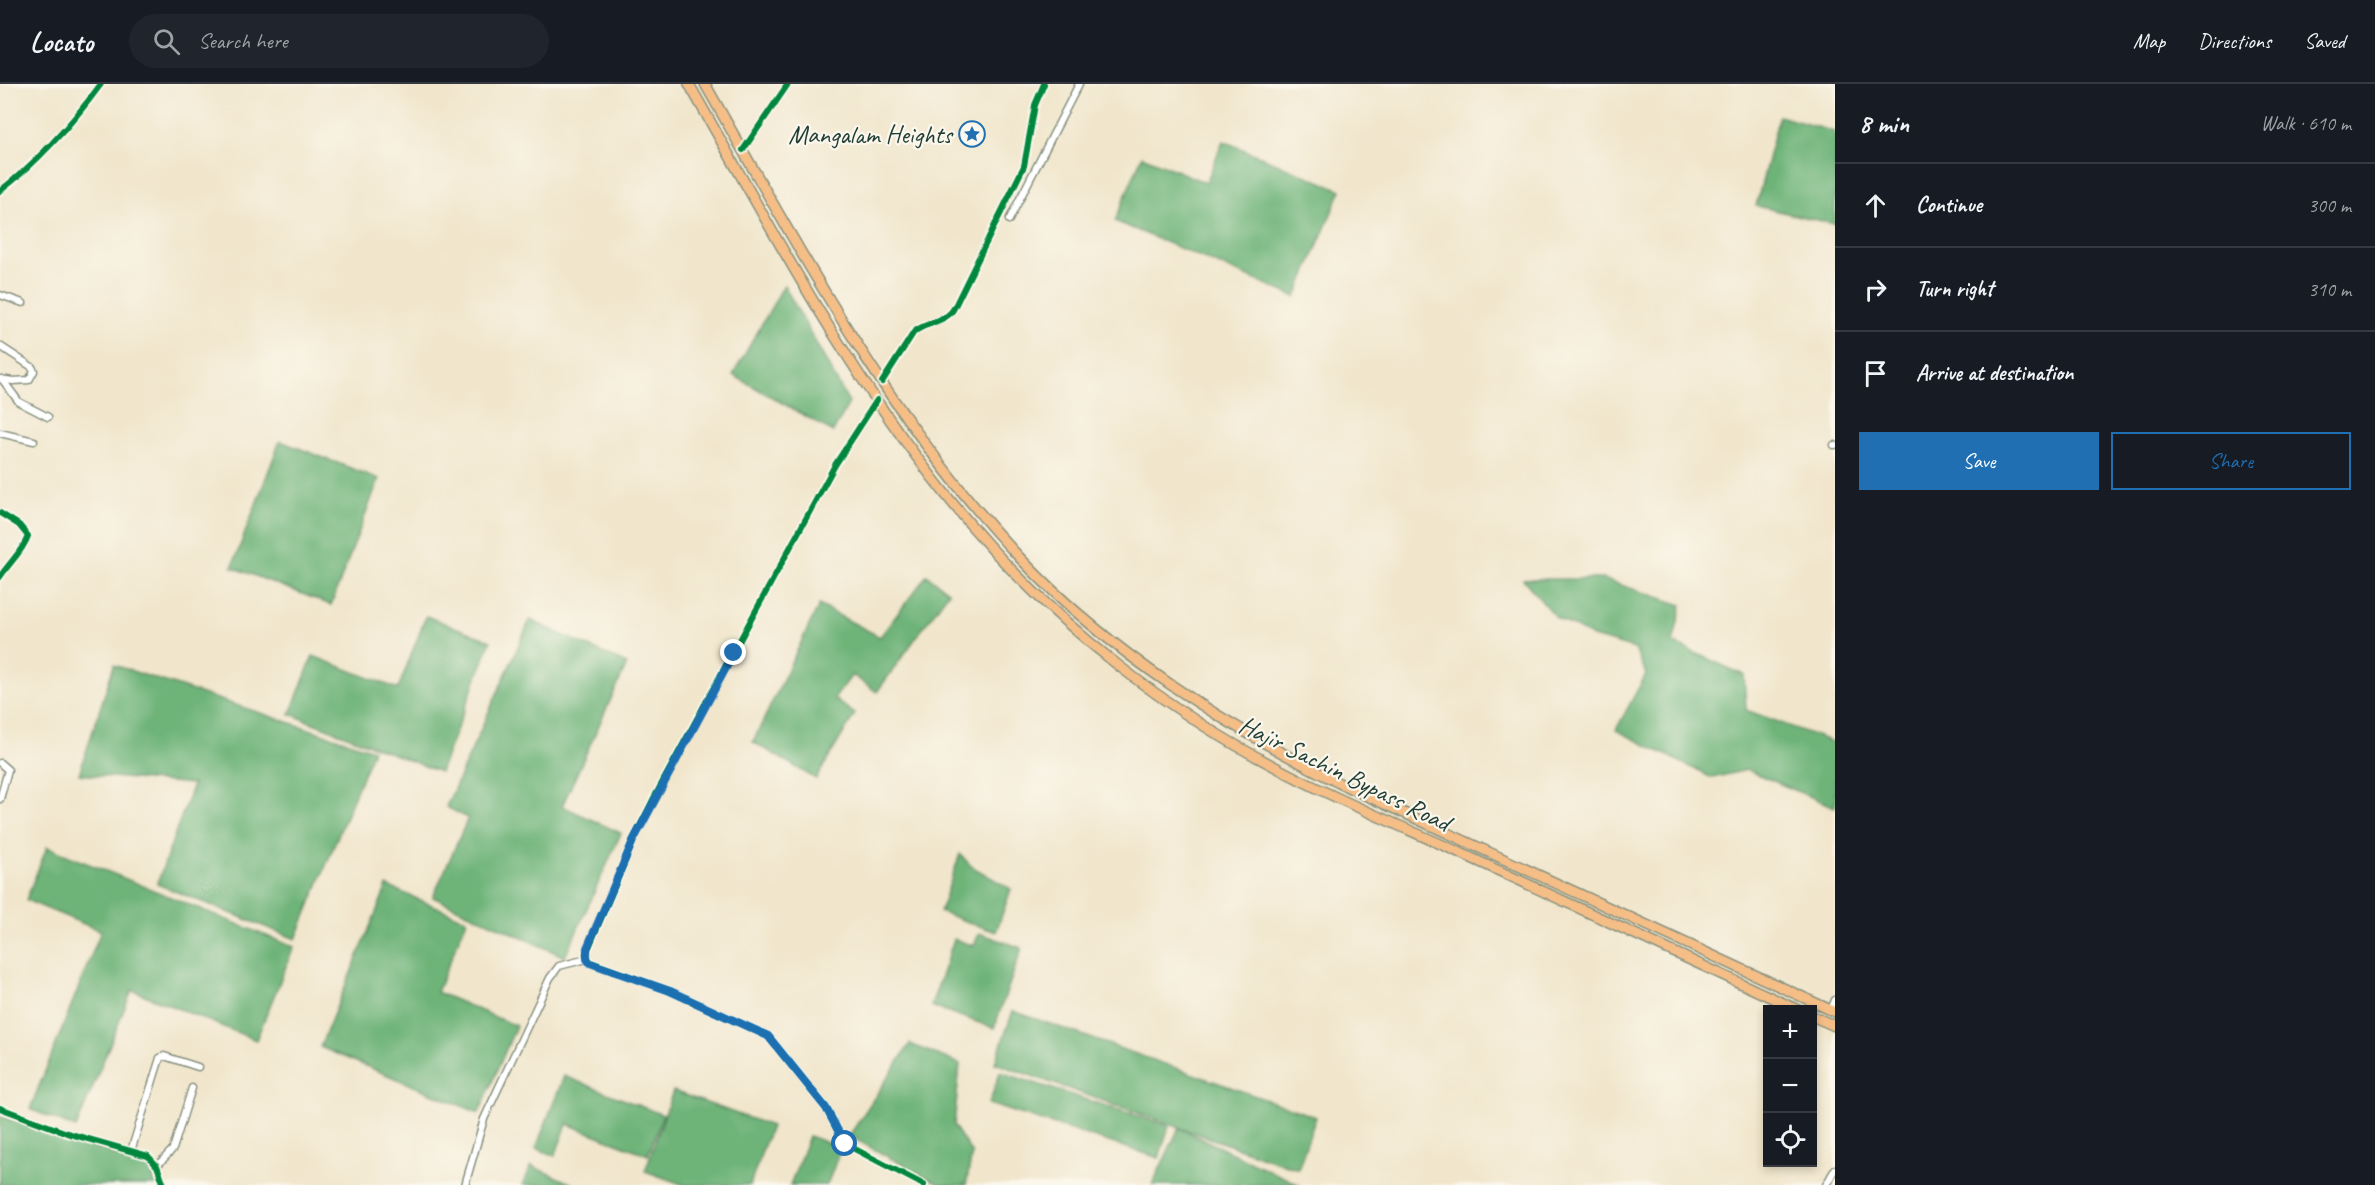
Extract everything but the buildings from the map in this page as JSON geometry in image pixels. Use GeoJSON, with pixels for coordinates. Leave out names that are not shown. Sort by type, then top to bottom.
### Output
{"type":"FeatureCollection","features":[{"type":"Feature","properties":{"kind":"highway","name":"Hajir Sachin Bypass Road"},"geometry":{"type":"LineString","coordinates":[[690,84],[751,193],[877,400],[937,485],[994,550],[1047,603],[1106,655],[1166,699],[1278,768],[1787,1005]]}},
{"type":"Feature","properties":{"kind":"highway"},"geometry":{"type":"LineString","coordinates":[[705,84],[742,150],[882,382],[926,447],[976,510],[1022,560],[1135,660],[1208,711],[1275,751],[1339,783],[1833,1011]]}},
{"type":"Feature","properties":{"kind":"highway"},"geometry":{"type":"LineString","coordinates":[[1817,1018],[1835,1026]]}},
{"type":"Feature","properties":{"kind":"street"},"geometry":{"type":"LineString","coordinates":[[0,191],[33,166],[76,119],[101,84]]}},
{"type":"Feature","properties":{"kind":"street"},"geometry":{"type":"LineString","coordinates":[[742,150],[788,84]]}},
{"type":"Feature","properties":{"kind":"street"},"geometry":{"type":"LineString","coordinates":[[882,382],[914,332],[919,327],[946,317],[954,308],[1024,166],[1035,105],[1044,84]]}},
{"type":"Feature","properties":{"kind":"street"},"geometry":{"type":"LineString","coordinates":[[1009,220],[1079,84]]}},
{"type":"Feature","properties":{"kind":"street"},"geometry":{"type":"LineString","coordinates":[[0,295],[23,303]]}},
{"type":"Feature","properties":{"kind":"street"},"geometry":{"type":"LineString","coordinates":[[0,346],[32,367],[34,371],[29,380],[1,379]]}},
{"type":"Feature","properties":{"kind":"street"},"geometry":{"type":"LineString","coordinates":[[1,379],[19,402],[48,417]]}},
{"type":"Feature","properties":{"kind":"street"},"geometry":{"type":"LineString","coordinates":[[877,400],[835,465],[653,800],[615,880],[587,948],[587,959],[590,963],[670,991],[768,1036],[826,1108],[845,1144],[924,1185]]}},
{"type":"Feature","properties":{"kind":"street"},"geometry":{"type":"LineString","coordinates":[[0,433],[34,441]]}},
{"type":"Feature","properties":{"kind":"street"},"geometry":{"type":"LineString","coordinates":[[0,513],[19,525],[28,536],[25,545],[11,559],[0,577]]}},
{"type":"Feature","properties":{"kind":"street"},"geometry":{"type":"LineString","coordinates":[[0,763],[9,770],[0,799]]}},
{"type":"Feature","properties":{"kind":"street"},"geometry":{"type":"LineString","coordinates":[[465,1185],[484,1119],[550,978],[559,966],[587,959]]}},
{"type":"Feature","properties":{"kind":"street"},"geometry":{"type":"LineString","coordinates":[[1833,1011],[1835,1000]]}},
{"type":"Feature","properties":{"kind":"street"},"geometry":{"type":"LineString","coordinates":[[131,1151],[160,1058],[164,1056],[198,1067]]}},
{"type":"Feature","properties":{"kind":"street"},"geometry":{"type":"LineString","coordinates":[[158,1166],[173,1149],[192,1088]]}},
{"type":"Feature","properties":{"kind":"street"},"geometry":{"type":"LineString","coordinates":[[0,1108],[67,1133],[148,1156],[158,1166],[164,1185]]}},
{"type":"Feature","properties":{"kind":"street"},"geometry":{"type":"LineString","coordinates":[[1826,1185],[1835,1169]]}},
{"type":"Feature","properties":{"kind":"green space"},"geometry":{"type":"Polygon","coordinates":[[[1779,116],[1835,132],[1835,224],[1756,206],[1779,116]]]}},
{"type":"Feature","properties":{"kind":"green space"},"geometry":{"type":"Polygon","coordinates":[[[1223,141],[1341,190],[1296,297],[1115,221],[1142,156],[1206,183],[1223,141]]]}},
{"type":"Feature","properties":{"kind":"green space"},"geometry":{"type":"Polygon","coordinates":[[[784,285],[849,403],[833,432],[733,375],[784,285]]]}},
{"type":"Feature","properties":{"kind":"green space"},"geometry":{"type":"Polygon","coordinates":[[[280,441],[379,479],[331,605],[232,567],[280,441]]]}},
{"type":"Feature","properties":{"kind":"green space"},"geometry":{"type":"Polygon","coordinates":[[[927,575],[949,592],[877,692],[852,675],[834,699],[855,714],[816,779],[753,742],[819,605],[880,637],[927,575]]]}},
{"type":"Feature","properties":{"kind":"green space"},"geometry":{"type":"Polygon","coordinates":[[[1523,579],[1603,579],[1682,605],[1673,643],[1744,675],[1746,710],[1835,743],[1835,807],[1747,770],[1712,778],[1616,730],[1646,674],[1635,649],[1593,637],[1555,617],[1523,579]]]}},
{"type":"Feature","properties":{"kind":"green space"},"geometry":{"type":"Polygon","coordinates":[[[426,616],[491,641],[440,772],[290,714],[313,656],[398,689],[426,616]]]}},
{"type":"Feature","properties":{"kind":"green space"},"geometry":{"type":"Polygon","coordinates":[[[530,620],[627,664],[562,806],[621,833],[565,957],[433,897],[468,818],[446,807],[530,620]]]}},
{"type":"Feature","properties":{"kind":"green space"},"geometry":{"type":"Polygon","coordinates":[[[114,665],[373,750],[296,939],[157,884],[193,784],[79,774],[114,665]]]}},
{"type":"Feature","properties":{"kind":"green space"},"geometry":{"type":"Polygon","coordinates":[[[47,847],[294,947],[256,1040],[132,990],[76,1128],[30,1109],[101,931],[26,900],[47,847]]]}},
{"type":"Feature","properties":{"kind":"green space"},"geometry":{"type":"Polygon","coordinates":[[[960,854],[971,866],[1011,889],[996,932],[940,912],[960,854]]]}},
{"type":"Feature","properties":{"kind":"green space"},"geometry":{"type":"Polygon","coordinates":[[[387,886],[467,920],[437,992],[516,1026],[479,1113],[320,1047],[387,886]]]}},
{"type":"Feature","properties":{"kind":"green space"},"geometry":{"type":"Polygon","coordinates":[[[979,933],[1022,948],[994,1028],[931,1006],[954,939],[974,946],[979,933]]]}},
{"type":"Feature","properties":{"kind":"green space"},"geometry":{"type":"Polygon","coordinates":[[[1013,1011],[1316,1117],[1298,1169],[995,1063],[1013,1011]]]}},
{"type":"Feature","properties":{"kind":"green space"},"geometry":{"type":"Polygon","coordinates":[[[910,1044],[960,1064],[954,1126],[972,1154],[966,1185],[941,1185],[849,1136],[910,1044]]]}},
{"type":"Feature","properties":{"kind":"green space"},"geometry":{"type":"Polygon","coordinates":[[[1000,1072],[1169,1126],[1159,1158],[989,1104],[1000,1072]]]}},
{"type":"Feature","properties":{"kind":"green space"},"geometry":{"type":"Polygon","coordinates":[[[564,1076],[663,1115],[648,1155],[567,1124],[555,1156],[536,1148],[564,1076]]]}},
{"type":"Feature","properties":{"kind":"green space"},"geometry":{"type":"Polygon","coordinates":[[[673,1091],[771,1126],[750,1185],[684,1185],[645,1171],[673,1091]]]}},
{"type":"Feature","properties":{"kind":"green space"},"geometry":{"type":"Polygon","coordinates":[[[0,1116],[150,1166],[156,1185],[0,1185],[0,1116]]]}},
{"type":"Feature","properties":{"kind":"green space"},"geometry":{"type":"Polygon","coordinates":[[[1179,1128],[1300,1185],[1152,1185],[1179,1128]]]}},
{"type":"Feature","properties":{"kind":"green space"},"geometry":{"type":"Polygon","coordinates":[[[809,1136],[841,1148],[827,1185],[790,1185],[809,1136]]]}},
{"type":"Feature","properties":{"kind":"green space"},"geometry":{"type":"Polygon","coordinates":[[[531,1166],[575,1185],[523,1185],[531,1166]]]}},
{"type":"Feature","properties":{"kind":"cycle path"},"geometry":{"type":"LineString","coordinates":[[0,191],[54,141],[101,84]]}},
{"type":"Feature","properties":{"kind":"cycle path"},"geometry":{"type":"LineString","coordinates":[[743,150],[788,84]]}},
{"type":"Feature","properties":{"kind":"cycle path"},"geometry":{"type":"LineString","coordinates":[[882,382],[914,332],[941,320],[954,308],[1024,166],[1035,105],[1044,84]]}},
{"type":"Feature","properties":{"kind":"cycle path"},"geometry":{"type":"LineString","coordinates":[[877,400],[835,465],[653,800],[633,841],[586,954],[590,962],[670,991],[768,1036],[826,1108],[845,1144],[924,1185]]}},
{"type":"Feature","properties":{"kind":"cycle path"},"geometry":{"type":"LineString","coordinates":[[0,513],[19,525],[28,536],[0,577]]}},
{"type":"Feature","properties":{"kind":"cycle path"},"geometry":{"type":"LineString","coordinates":[[0,1108],[67,1133],[148,1156],[157,1166],[164,1185]]}},
{"type":"Feature","properties":{"kind":"place","name":"Mangalam Heights"},"geometry":{"type":"Point","coordinates":[972,134]}},
{"type":"Feature","properties":{"kind":"route"},"geometry":{"type":"LineString","coordinates":[[734,653],[633,841],[587,948],[587,959],[590,963],[670,991],[768,1036],[826,1108],[845,1144]]}}]}
